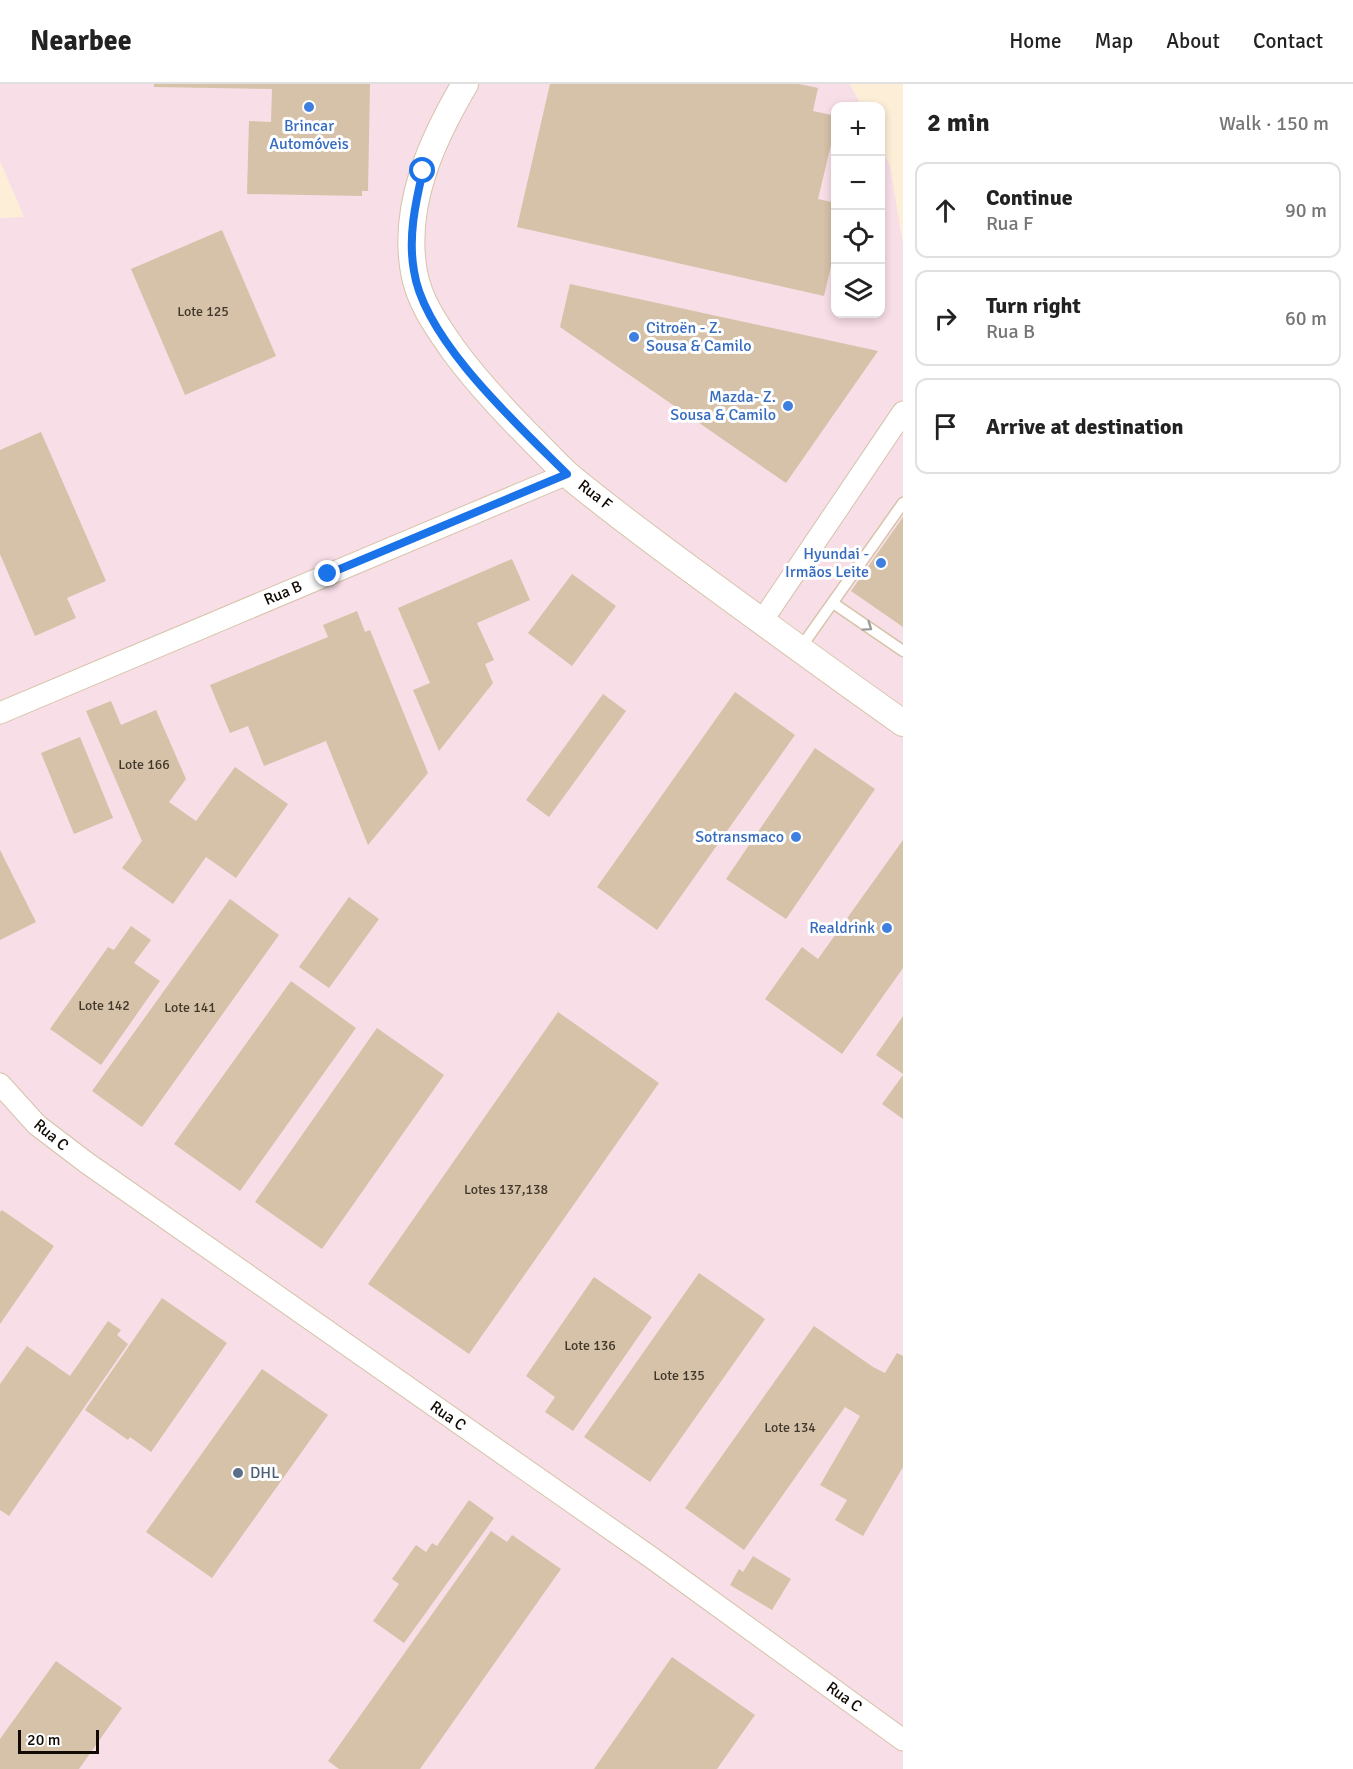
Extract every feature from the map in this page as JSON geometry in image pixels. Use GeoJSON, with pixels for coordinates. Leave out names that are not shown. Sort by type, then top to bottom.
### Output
{"type":"FeatureCollection","features":[{"type":"Feature","properties":{"kind":"street","name":"Rua F"},"geometry":{"type":"LineString","coordinates":[[465,84],[448,113],[423,171],[416,202],[411,250],[419,293],[429,313],[463,364],[488,394],[567,474],[800,650],[903,723]]}},
{"type":"Feature","properties":{"kind":"street"},"geometry":{"type":"LineString","coordinates":[[762,621],[903,412]]}},
{"type":"Feature","properties":{"kind":"street","name":"Rua B"},"geometry":{"type":"LineString","coordinates":[[0,713],[567,474]]}},
{"type":"Feature","properties":{"kind":"street","name":"Rua C"},"geometry":{"type":"LineString","coordinates":[[0,1084],[37,1125],[87,1163],[652,1558],[903,1740]]}},
{"type":"Feature","properties":{"kind":"lane"},"geometry":{"type":"LineString","coordinates":[[800,650],[903,504]]}},
{"type":"Feature","properties":{"kind":"lane"},"geometry":{"type":"LineString","coordinates":[[833,603],[903,651]]}},
{"type":"Feature","properties":{"kind":"shaded area"},"geometry":{"type":"Polygon","coordinates":[[[0,84],[850,84],[859,102],[831,102],[831,318],[885,318],[885,155],[890,166],[903,245],[903,1769],[0,1769],[0,218],[24,217],[0,161],[0,84]]]}},
{"type":"Feature","properties":{"kind":"building"},"geometry":{"type":"Polygon","coordinates":[[[154,84],[370,84],[368,191],[362,191],[362,196],[247,194],[249,121],[271,122],[272,89],[154,87],[154,84]]]}},
{"type":"Feature","properties":{"kind":"building"},"geometry":{"type":"Polygon","coordinates":[[[550,84],[799,84],[818,88],[813,111],[831,115],[831,145],[818,199],[831,202],[831,266],[824,296],[517,227],[550,84]]]}},
{"type":"Feature","properties":{"kind":"building"},"geometry":{"type":"Polygon","coordinates":[[[222,230],[276,356],[185,395],[131,269],[222,230]]]}},
{"type":"Feature","properties":{"kind":"building"},"geometry":{"type":"Polygon","coordinates":[[[570,284],[878,351],[786,483],[560,327],[570,284]]]}},
{"type":"Feature","properties":{"kind":"building"},"geometry":{"type":"Polygon","coordinates":[[[41,432],[106,581],[67,598],[76,618],[35,636],[0,554],[0,450],[41,432]]]}},
{"type":"Feature","properties":{"kind":"building"},"geometry":{"type":"Polygon","coordinates":[[[903,517],[903,627],[851,591],[903,517]]]}},
{"type":"Feature","properties":{"kind":"building"},"geometry":{"type":"Polygon","coordinates":[[[512,559],[530,600],[477,623],[494,660],[485,664],[493,683],[439,751],[413,690],[430,683],[398,608],[512,559]]]}},
{"type":"Feature","properties":{"kind":"building"},"geometry":{"type":"Polygon","coordinates":[[[572,574],[616,606],[572,666],[528,633],[572,574]]]}},
{"type":"Feature","properties":{"kind":"building"},"geometry":{"type":"Polygon","coordinates":[[[357,611],[365,632],[370,630],[428,773],[368,845],[326,741],[264,766],[248,726],[230,733],[210,685],[328,637],[323,625],[357,611]]]}},
{"type":"Feature","properties":{"kind":"building"},"geometry":{"type":"Polygon","coordinates":[[[735,692],[795,735],[657,930],[597,887],[735,692]]]}},
{"type":"Feature","properties":{"kind":"building"},"geometry":{"type":"Polygon","coordinates":[[[603,694],[626,711],[549,817],[526,800],[603,694]]]}},
{"type":"Feature","properties":{"kind":"building"},"geometry":{"type":"Polygon","coordinates":[[[111,701],[121,725],[156,710],[186,779],[169,802],[196,821],[235,767],[288,804],[236,878],[206,857],[173,904],[122,868],[142,841],[86,711],[111,701]]]}},
{"type":"Feature","properties":{"kind":"building"},"geometry":{"type":"Polygon","coordinates":[[[80,737],[113,818],[74,834],[41,753],[80,737]]]}},
{"type":"Feature","properties":{"kind":"building"},"geometry":{"type":"Polygon","coordinates":[[[815,748],[875,789],[786,919],[726,879],[815,748]]]}},
{"type":"Feature","properties":{"kind":"building"},"geometry":{"type":"Polygon","coordinates":[[[903,840],[903,968],[842,1054],[765,999],[802,947],[818,959],[903,840]]]}},
{"type":"Feature","properties":{"kind":"building"},"geometry":{"type":"Polygon","coordinates":[[[0,850],[36,922],[0,940],[0,850]]]}},
{"type":"Feature","properties":{"kind":"building"},"geometry":{"type":"Polygon","coordinates":[[[349,897],[379,919],[329,988],[299,967],[349,897]]]}},
{"type":"Feature","properties":{"kind":"building"},"geometry":{"type":"Polygon","coordinates":[[[230,899],[279,935],[142,1127],[92,1091],[230,899]]]}},
{"type":"Feature","properties":{"kind":"building"},"geometry":{"type":"Polygon","coordinates":[[[131,926],[151,940],[134,963],[160,981],[101,1065],[50,1029],[108,947],[114,950],[131,926]]]}},
{"type":"Feature","properties":{"kind":"building"},"geometry":{"type":"Polygon","coordinates":[[[291,981],[356,1028],[240,1191],[174,1144],[291,981]]]}},
{"type":"Feature","properties":{"kind":"building"},"geometry":{"type":"Polygon","coordinates":[[[558,1012],[659,1083],[469,1354],[368,1284],[558,1012]]]}},
{"type":"Feature","properties":{"kind":"building"},"geometry":{"type":"Polygon","coordinates":[[[903,1016],[903,1074],[876,1055],[903,1016]]]}},
{"type":"Feature","properties":{"kind":"building"},"geometry":{"type":"Polygon","coordinates":[[[377,1028],[444,1075],[322,1249],[255,1202],[377,1028]]]}},
{"type":"Feature","properties":{"kind":"building"},"geometry":{"type":"Polygon","coordinates":[[[903,1075],[903,1119],[882,1104],[903,1075]]]}},
{"type":"Feature","properties":{"kind":"building"},"geometry":{"type":"Polygon","coordinates":[[[2,1210],[54,1246],[0,1324],[0,1212],[2,1210]]]}},
{"type":"Feature","properties":{"kind":"building"},"geometry":{"type":"Polygon","coordinates":[[[699,1273],[765,1319],[650,1482],[584,1437],[699,1273]]]}},
{"type":"Feature","properties":{"kind":"building"},"geometry":{"type":"Polygon","coordinates":[[[594,1277],[652,1317],[573,1431],[545,1412],[555,1397],[526,1376],[594,1277]]]}},
{"type":"Feature","properties":{"kind":"building"},"geometry":{"type":"Polygon","coordinates":[[[162,1298],[227,1343],[151,1452],[130,1437],[128,1440],[85,1410],[162,1298]]]}},
{"type":"Feature","properties":{"kind":"building"},"geometry":{"type":"Polygon","coordinates":[[[108,1321],[121,1330],[117,1335],[128,1344],[9,1516],[0,1510],[0,1384],[27,1346],[70,1376],[108,1321]]]}},
{"type":"Feature","properties":{"kind":"building"},"geometry":{"type":"Polygon","coordinates":[[[814,1326],[885,1373],[897,1353],[903,1356],[903,1467],[863,1536],[835,1520],[847,1500],[820,1485],[860,1416],[845,1407],[744,1550],[685,1508],[814,1326]]]}},
{"type":"Feature","properties":{"kind":"building"},"geometry":{"type":"Polygon","coordinates":[[[262,1369],[328,1415],[212,1578],[146,1532],[262,1369]]]}},
{"type":"Feature","properties":{"kind":"building"},"geometry":{"type":"Polygon","coordinates":[[[469,1500],[494,1518],[404,1643],[373,1621],[399,1584],[392,1579],[416,1545],[426,1552],[432,1543],[437,1546],[469,1500]]]}},
{"type":"Feature","properties":{"kind":"building"},"geometry":{"type":"Polygon","coordinates":[[[491,1531],[507,1542],[512,1535],[561,1569],[420,1769],[339,1769],[328,1761],[491,1531]]]}},
{"type":"Feature","properties":{"kind":"building"},"geometry":{"type":"Polygon","coordinates":[[[753,1556],[791,1579],[772,1610],[730,1585],[739,1569],[743,1572],[753,1556]]]}},
{"type":"Feature","properties":{"kind":"building"},"geometry":{"type":"Polygon","coordinates":[[[672,1657],[755,1715],[717,1769],[594,1769],[672,1657]]]}},
{"type":"Feature","properties":{"kind":"building"},"geometry":{"type":"Polygon","coordinates":[[[56,1661],[122,1708],[79,1769],[0,1769],[0,1739],[56,1661]]]}},
{"type":"Feature","properties":{"kind":"place","name":"Brincar Automóveis"},"geometry":{"type":"Point","coordinates":[309,107]}},
{"type":"Feature","properties":{"kind":"place","name":"Citroën - Z. Sousa & Camilo"},"geometry":{"type":"Point","coordinates":[634,337]}},
{"type":"Feature","properties":{"kind":"place","name":"Mazda- Z. Sousa & Camilo"},"geometry":{"type":"Point","coordinates":[788,406]}},
{"type":"Feature","properties":{"kind":"place","name":"Hyundai - Irmãos Leite"},"geometry":{"type":"Point","coordinates":[881,563]}},
{"type":"Feature","properties":{"kind":"place","name":"Sotransmaco"},"geometry":{"type":"Point","coordinates":[796,837]}},
{"type":"Feature","properties":{"kind":"place","name":"Realdrink"},"geometry":{"type":"Point","coordinates":[887,928]}},
{"type":"Feature","properties":{"kind":"place","name":"DHL"},"geometry":{"type":"Point","coordinates":[238,1473]}},
{"type":"Feature","properties":{"kind":"route"},"geometry":{"type":"LineString","coordinates":[[328,574],[567,474],[519,427],[463,364],[429,313],[419,293],[411,250],[416,202],[423,171]]}}]}
